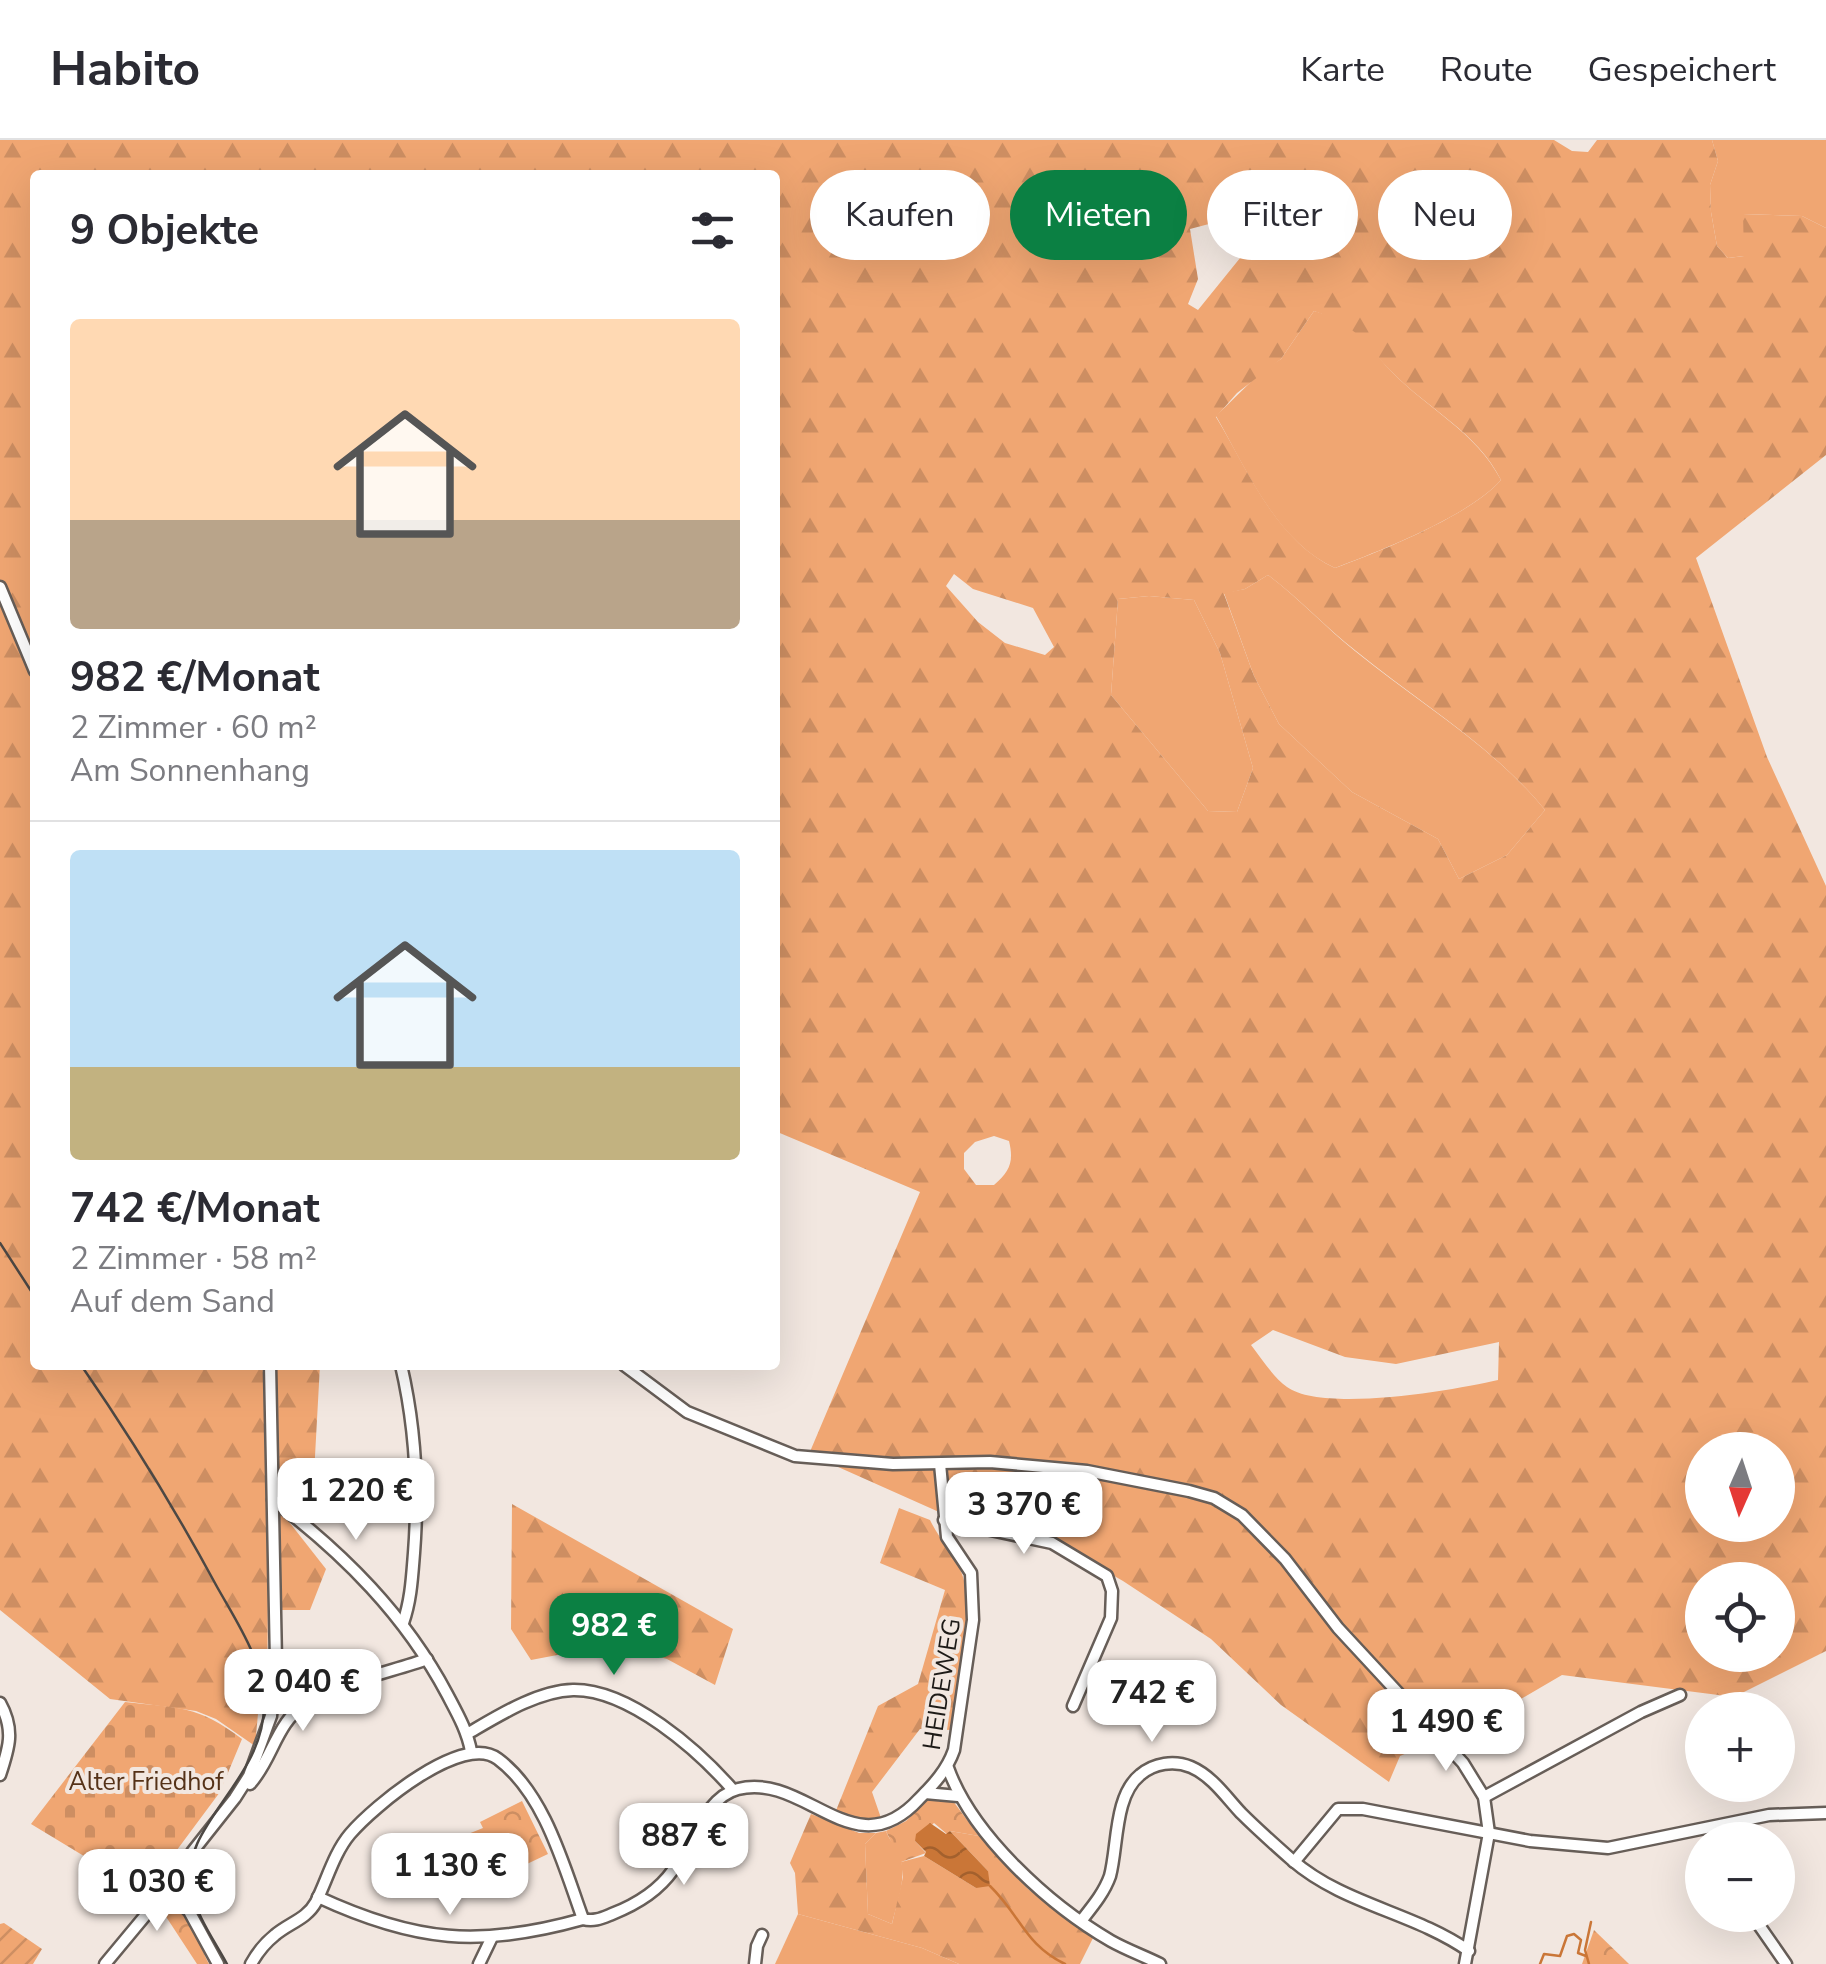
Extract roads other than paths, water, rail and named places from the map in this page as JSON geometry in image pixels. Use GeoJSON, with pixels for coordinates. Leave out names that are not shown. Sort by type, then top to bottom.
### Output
{"type":"FeatureCollection","features":[{"type":"Feature","properties":{"kind":"street"},"geometry":{"type":"LineString","coordinates":[[0,587],[30,659]]}},
{"type":"Feature","properties":{"kind":"street"},"geometry":{"type":"LineString","coordinates":[[235,1798],[258,1754],[275,1696],[270,1370]]}},
{"type":"Feature","properties":{"kind":"street"},"geometry":{"type":"LineString","coordinates":[[402,1370],[414,1425],[418,1498],[410,1598],[402,1623]]}},
{"type":"Feature","properties":{"kind":"street"},"geometry":{"type":"LineString","coordinates":[[631,1370],[687,1412],[788,1454],[839,1461],[990,1462],[1088,1470],[1214,1498],[1242,1515],[1286,1559],[1338,1628],[1463,1763],[1484,1797],[1489,1833],[1465,1964]]}},
{"type":"Feature","properties":{"kind":"street","name":"HEIDEWEG"},"geometry":{"type":"LineString","coordinates":[[940,1464],[946,1537],[971,1574],[973,1620],[956,1739],[948,1768],[958,1796],[998,1847],[1049,1896],[1113,1942],[1160,1964]]}},
{"type":"Feature","properties":{"kind":"street"},"geometry":{"type":"LineString","coordinates":[[273,1500],[330,1546],[402,1623],[468,1734],[471,1751]]}},
{"type":"Feature","properties":{"kind":"street"},"geometry":{"type":"LineString","coordinates":[[944,1520],[1052,1543],[1107,1576],[1112,1591],[1111,1618],[1074,1706]]}},
{"type":"Feature","properties":{"kind":"street"},"geometry":{"type":"LineString","coordinates":[[105,1964],[268,1760],[290,1718],[335,1689],[426,1659]]}},
{"type":"Feature","properties":{"kind":"street"},"geometry":{"type":"LineString","coordinates":[[468,1734],[534,1699],[566,1691],[593,1692],[664,1727],[733,1790]]}},
{"type":"Feature","properties":{"kind":"street"},"geometry":{"type":"LineString","coordinates":[[1484,1797],[1641,1712],[1680,1696]]}},
{"type":"Feature","properties":{"kind":"street"},"geometry":{"type":"LineString","coordinates":[[0,1703],[12,1738],[0,1775]]}},
{"type":"Feature","properties":{"kind":"street"},"geometry":{"type":"LineString","coordinates":[[250,1964],[277,1933],[309,1911],[348,1836],[396,1794],[471,1751],[498,1758],[529,1794],[587,1920]]}},
{"type":"Feature","properties":{"kind":"street"},"geometry":{"type":"LineString","coordinates":[[1081,1921],[1097,1902],[1109,1878],[1125,1797],[1133,1781],[1156,1765],[1177,1763],[1206,1776],[1294,1862],[1340,1893],[1417,1921],[1469,1951]]}},
{"type":"Feature","properties":{"kind":"street"},"geometry":{"type":"LineString","coordinates":[[318,1897],[362,1917],[459,1939],[587,1920],[623,1910],[656,1888],[673,1871],[714,1804],[733,1790],[771,1787],[859,1826],[882,1824],[904,1814],[948,1768]]}},
{"type":"Feature","properties":{"kind":"street"},"geometry":{"type":"LineString","coordinates":[[925,1793],[958,1796]]}},
{"type":"Feature","properties":{"kind":"street"},"geometry":{"type":"LineString","coordinates":[[1294,1862],[1338,1808],[1364,1809],[1569,1847],[1608,1848],[1685,1832]]}},
{"type":"Feature","properties":{"kind":"street"},"geometry":{"type":"LineString","coordinates":[[1733,1822],[1770,1815],[1826,1813]]}},
{"type":"Feature","properties":{"kind":"street"},"geometry":{"type":"LineString","coordinates":[[176,1878],[171,1894],[190,1911],[218,1964]]}},
{"type":"Feature","properties":{"kind":"street"},"geometry":{"type":"LineString","coordinates":[[1764,1932],[1786,1964]]}},
{"type":"Feature","properties":{"kind":"street"},"geometry":{"type":"LineString","coordinates":[[754,1964],[762,1934]]}},
{"type":"Feature","properties":{"kind":"street"},"geometry":{"type":"LineString","coordinates":[[479,1964],[492,1937]]}},
{"type":"Feature","properties":{"kind":"water"},"geometry":{"type":"Polygon","coordinates":[[[930,1823],[946,1834],[950,1831],[988,1871],[990,1886],[976,1888],[924,1856],[926,1852],[915,1841],[916,1834],[930,1823]]]}},
{"type":"Feature","properties":{"kind":"waterway"},"geometry":{"type":"LineString","coordinates":[[990,1886],[1032,1939],[1065,1964]]}},
{"type":"Feature","properties":{"kind":"waterway"},"geometry":{"type":"LineString","coordinates":[[1589,1964],[1585,1950],[1591,1922]]}},
{"type":"Feature","properties":{"kind":"waterway"},"geometry":{"type":"LineString","coordinates":[[1540,1964],[1544,1954],[1560,1956],[1567,1936],[1574,1934],[1581,1940],[1578,1953],[1586,1956]]}},
{"type":"Feature","properties":{"kind":"tram line"},"geometry":{"type":"LineString","coordinates":[[0,1243],[30,1289]]}},
{"type":"Feature","properties":{"kind":"tram line"},"geometry":{"type":"LineString","coordinates":[[84,1370],[185,1529],[240,1627],[263,1688],[261,1731],[251,1756],[197,1844],[190,1866],[197,1908],[227,1964]]}},
{"type":"Feature","properties":{"kind":"park label","name":"Alter Friedhof"},"geometry":{"type":"Point","coordinates":[146,1781]}}]}
